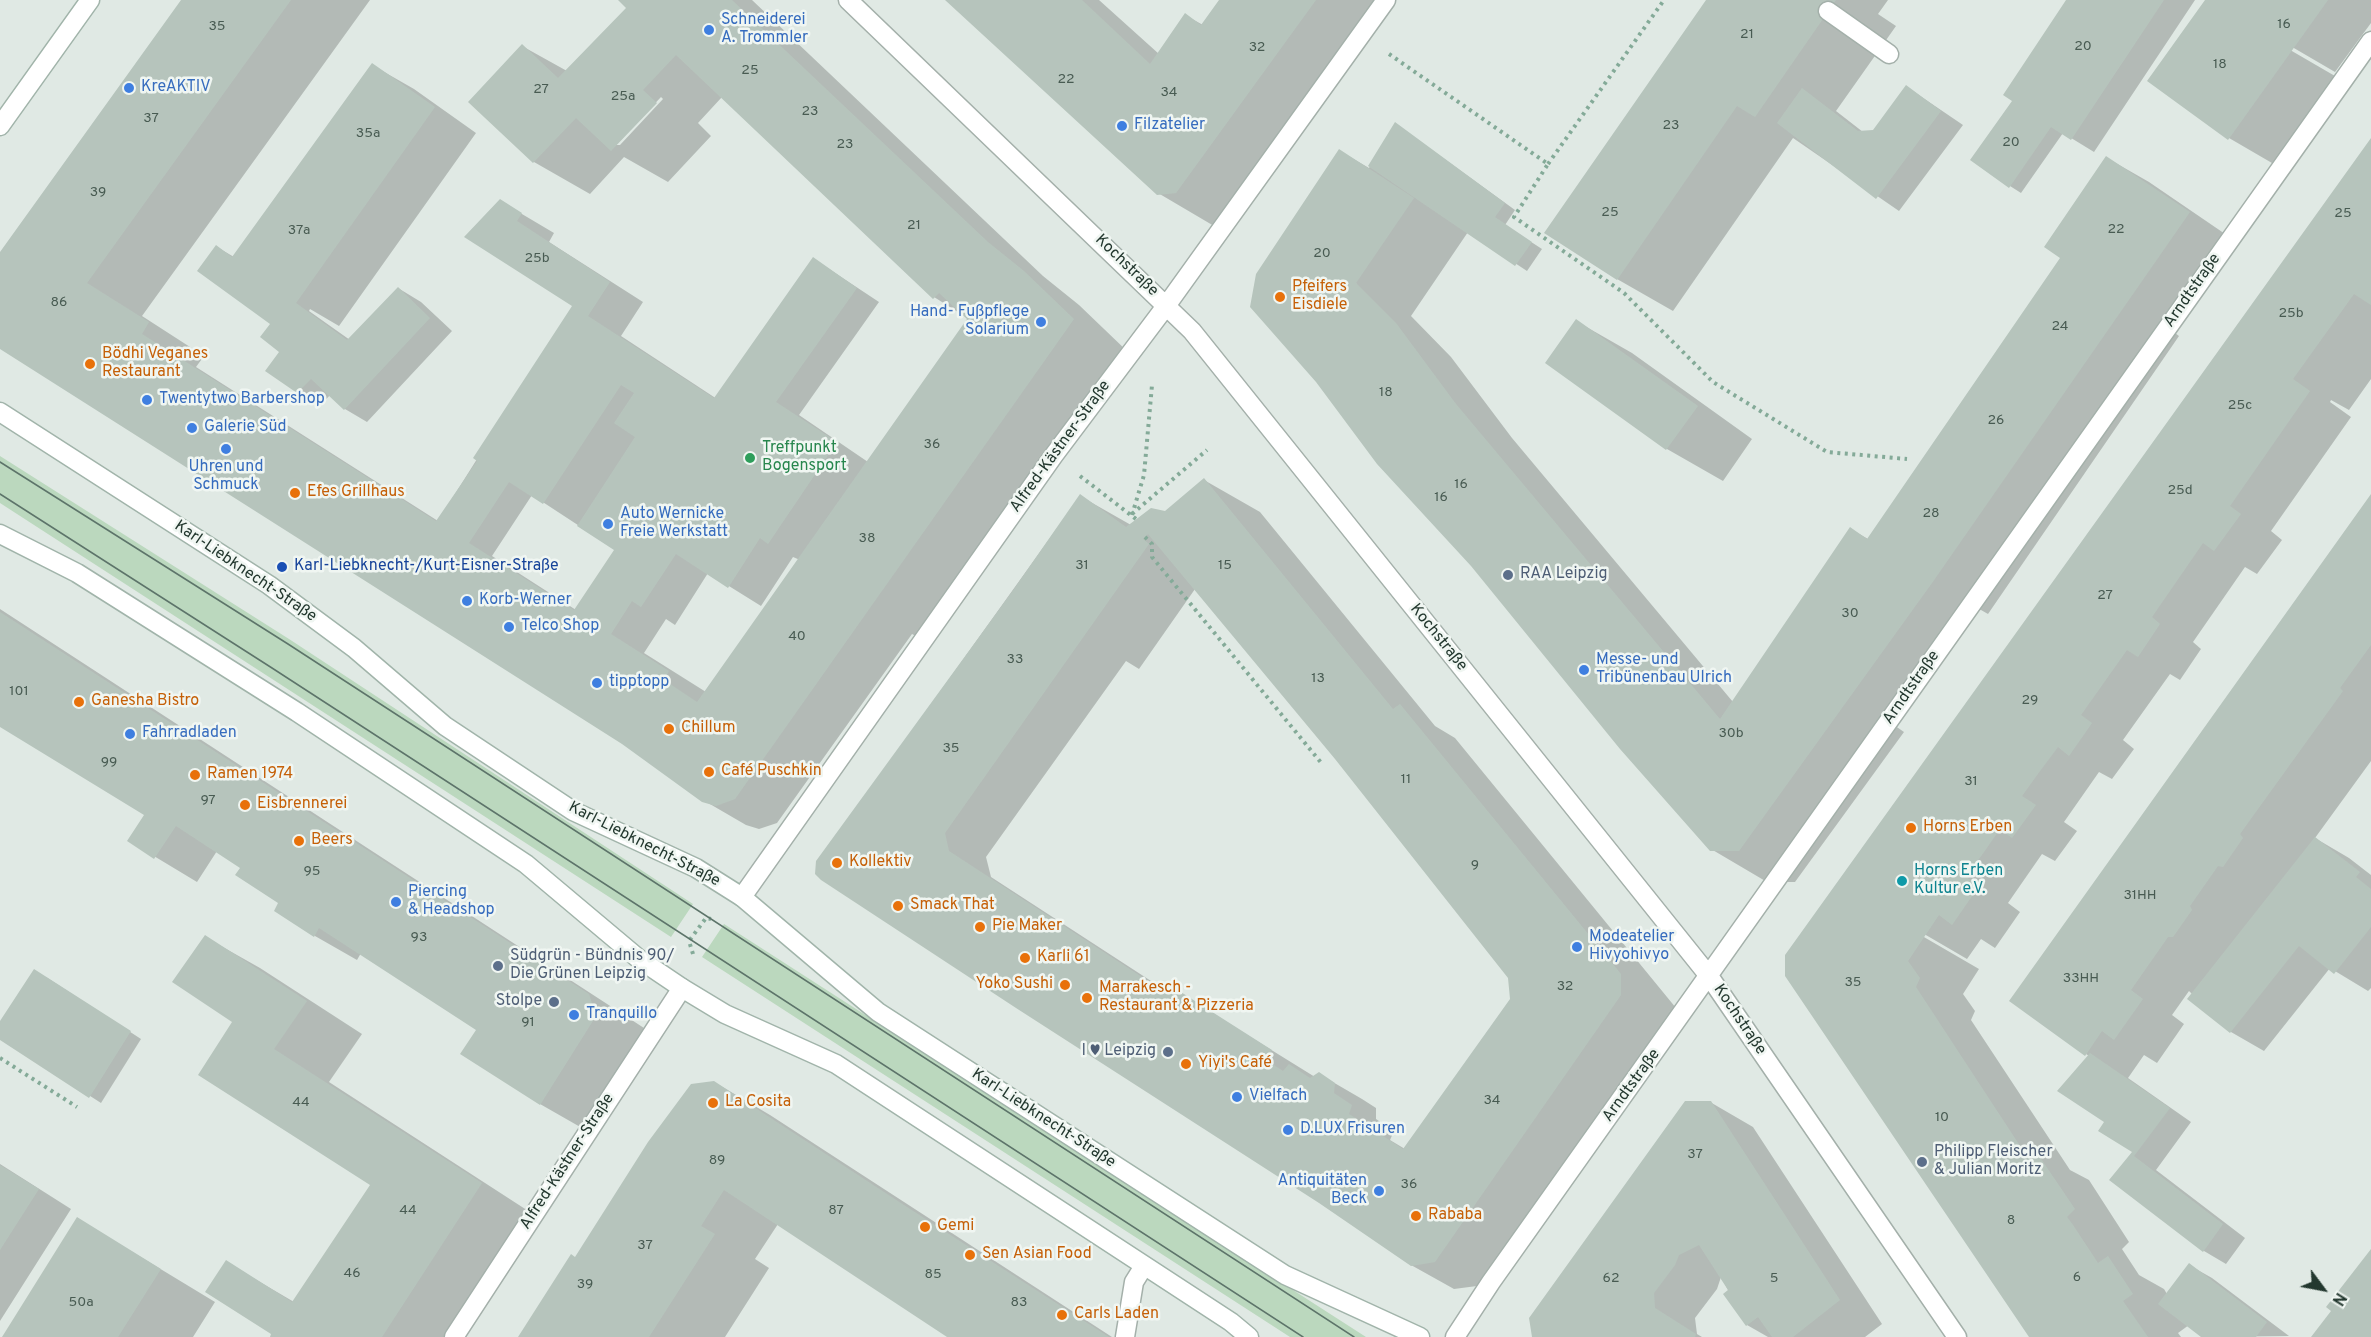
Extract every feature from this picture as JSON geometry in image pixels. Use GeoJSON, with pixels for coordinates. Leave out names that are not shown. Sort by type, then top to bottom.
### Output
{"type":"FeatureCollection","features":[{"type":"Feature","properties":{"kind":"street"},"geometry":{"type":"LineString","coordinates":[[0,126],[90,0]]}},
{"type":"Feature","properties":{"kind":"street","name":"Kochstraße"},"geometry":{"type":"LineString","coordinates":[[848,0],[1166,306],[1217,362],[1709,976],[1957,1337]]}},
{"type":"Feature","properties":{"kind":"street","name":"Alfred-Kästner-Straße"},"geometry":{"type":"LineString","coordinates":[[742,897],[1054,455],[1166,306],[1386,0]]}},
{"type":"Feature","properties":{"kind":"street"},"geometry":{"type":"LineString","coordinates":[[1828,11],[1889,54]]}},
{"type":"Feature","properties":{"kind":"street","name":"Arndtstraße"},"geometry":{"type":"LineString","coordinates":[[1455,1337],[1491,1282],[2371,41]]}},
{"type":"Feature","properties":{"kind":"street","name":"Karl-Liebknecht-Straße"},"geometry":{"type":"LineString","coordinates":[[0,412],[269,585],[354,648],[445,726],[573,811],[696,868],[742,897],[878,1012],[1285,1275],[1420,1337]]}},
{"type":"Feature","properties":{"kind":"street"},"geometry":{"type":"LineString","coordinates":[[0,534],[77,573],[297,712],[526,864],[639,959],[682,988],[725,1014],[836,1064],[1231,1322],[1249,1337]]}},
{"type":"Feature","properties":{"kind":"street","name":"Alfred-Kästner-Straße"},"geometry":{"type":"LineString","coordinates":[[454,1337],[682,988]]}},
{"type":"Feature","properties":{"kind":"street"},"geometry":{"type":"LineString","coordinates":[[1125,1337],[1134,1282],[1144,1266]]}},
{"type":"Feature","properties":{"kind":"path"},"geometry":{"type":"LineString","coordinates":[[1664,0],[1548,164],[1514,217],[1624,293],[1713,382],[1827,452],[1907,459]]}},
{"type":"Feature","properties":{"kind":"path"},"geometry":{"type":"LineString","coordinates":[[1361,34],[1548,164]]}},
{"type":"Feature","properties":{"kind":"path"},"geometry":{"type":"LineString","coordinates":[[1132,515],[1144,475],[1152,385]]}},
{"type":"Feature","properties":{"kind":"path"},"geometry":{"type":"LineString","coordinates":[[1132,515],[1207,450]]}},
{"type":"Feature","properties":{"kind":"path"},"geometry":{"type":"LineString","coordinates":[[1100,492],[1136,519]]}},
{"type":"Feature","properties":{"kind":"path"},"geometry":{"type":"LineString","coordinates":[[1145,537],[1152,544],[1152,557],[1323,765]]}},
{"type":"Feature","properties":{"kind":"path"},"geometry":{"type":"LineString","coordinates":[[696,964],[689,941],[706,918],[715,920]]}},
{"type":"Feature","properties":{"kind":"path"},"geometry":{"type":"LineString","coordinates":[[0,1058],[77,1107]]}},
{"type":"Feature","properties":{"kind":"green space"},"geometry":{"type":"Polygon","coordinates":[[[0,456],[289,639],[693,904],[671,937],[0,503],[0,456]]]}},
{"type":"Feature","properties":{"kind":"green space"},"geometry":{"type":"Polygon","coordinates":[[[724,924],[1366,1337],[1290,1337],[702,957],[724,924]]]}},
{"type":"Feature","properties":{"kind":"building"},"geometry":{"type":"Polygon","coordinates":[[[181,0],[291,0],[87,283],[149,322],[142,334],[436,521],[477,461],[473,458],[572,306],[464,237],[500,199],[522,213],[517,221],[610,282],[588,316],[714,398],[813,257],[857,288],[776,402],[837,442],[768,544],[760,538],[728,588],[676,554],[641,607],[632,601],[611,634],[669,671],[664,680],[697,702],[967,319],[939,293],[933,299],[676,55],[643,90],[657,103],[611,151],[576,118],[533,163],[468,102],[522,44],[558,78],[626,8],[618,0],[732,0],[988,242],[1024,271],[1074,319],[735,799],[716,806],[702,802],[622,744],[0,349],[0,252],[181,0]],[[621,385],[543,504],[509,482],[469,543],[574,610],[614,550],[577,526],[635,437],[614,423],[634,393],[621,385]]]}},
{"type":"Feature","properties":{"kind":"building"},"geometry":{"type":"Polygon","coordinates":[[[945,0],[1082,0],[1150,64],[1185,13],[1201,25],[1219,0],[1316,0],[1176,193],[1157,195],[945,0]]]}},
{"type":"Feature","properties":{"kind":"building"},"geometry":{"type":"Polygon","coordinates":[[[1706,0],[1836,0],[1755,117],[1737,106],[1617,280],[1544,233],[1706,0]]]}},
{"type":"Feature","properties":{"kind":"building"},"geometry":{"type":"Polygon","coordinates":[[[2066,0],[2164,0],[2071,140],[2051,127],[2009,188],[1970,160],[2012,101],[2003,95],[2066,0]]]}},
{"type":"Feature","properties":{"kind":"building"},"geometry":{"type":"Polygon","coordinates":[[[2205,0],[2328,0],[2228,140],[2147,81],[2205,0]]]}},
{"type":"Feature","properties":{"kind":"building"},"geometry":{"type":"Polygon","coordinates":[[[372,63],[435,107],[296,303],[347,340],[398,287],[430,318],[344,410],[311,379],[297,393],[265,371],[279,352],[260,337],[270,324],[197,271],[216,245],[232,257],[372,63]]]}},
{"type":"Feature","properties":{"kind":"building"},"geometry":{"type":"Polygon","coordinates":[[[1906,85],[1941,111],[1876,199],[1777,123],[1802,88],[1858,131],[1873,130],[1906,85]]]}},
{"type":"Feature","properties":{"kind":"building"},"geometry":{"type":"Polygon","coordinates":[[[1395,122],[1505,203],[1495,217],[1532,242],[1515,266],[1368,166],[1395,122]]]}},
{"type":"Feature","properties":{"kind":"building"},"geometry":{"type":"Polygon","coordinates":[[[2371,138],[2371,305],[2354,294],[2293,379],[2310,391],[2230,506],[2241,514],[2214,551],[2203,543],[2152,617],[2160,624],[2138,657],[2127,650],[2081,715],[2092,723],[2069,756],[2058,747],[2022,796],[2036,805],[2012,838],[2000,829],[1966,877],[1979,886],[1952,925],[1939,915],[1908,961],[1920,978],[1916,987],[2024,1152],[2033,1147],[2075,1209],[2067,1217],[2098,1263],[2108,1256],[2133,1294],[2123,1301],[2148,1337],[2029,1337],[1785,976],[1785,955],[2371,138]]]}},
{"type":"Feature","properties":{"kind":"building"},"geometry":{"type":"Polygon","coordinates":[[[1339,149],[1414,198],[1356,283],[1396,323],[1456,404],[1720,719],[1850,527],[1867,539],[2060,258],[2044,247],[2106,156],[2190,212],[1932,583],[1739,851],[1710,851],[1620,749],[1471,566],[1377,464],[1316,382],[1250,307],[1256,274],[1339,149]]]}},
{"type":"Feature","properties":{"kind":"building"},"geometry":{"type":"Polygon","coordinates":[[[1576,319],[1698,406],[1666,450],[1545,363],[1576,319]]]}},
{"type":"Feature","properties":{"kind":"building"},"geometry":{"type":"Polygon","coordinates":[[[1204,478],[1393,709],[1400,704],[1621,974],[1621,995],[1435,1262],[1411,1266],[1319,1203],[1016,1008],[815,874],[816,861],[1014,589],[1080,494],[1126,527],[1151,508],[1165,511],[1204,478]],[[1148,534],[1143,539],[1149,544],[945,833],[949,851],[1168,994],[1173,987],[1272,1050],[1266,1060],[1283,1071],[1289,1064],[1310,1078],[1319,1072],[1335,1083],[1334,1093],[1352,1105],[1349,1114],[1403,1149],[1510,999],[1508,978],[1335,759],[1148,534]]]}},
{"type":"Feature","properties":{"kind":"building"},"geometry":{"type":"Polygon","coordinates":[[[2371,494],[2371,645],[2340,688],[2343,691],[2240,834],[2243,838],[2223,867],[2218,866],[2190,906],[2192,910],[2173,937],[2168,937],[2131,990],[2143,999],[2114,1040],[2102,1031],[2085,1056],[2009,1001],[2371,494]]]}},
{"type":"Feature","properties":{"kind":"building"},"geometry":{"type":"Polygon","coordinates":[[[0,612],[589,994],[596,1016],[540,1105],[460,1054],[476,1030],[319,928],[314,937],[274,911],[278,903],[235,875],[240,868],[176,826],[154,859],[127,841],[144,815],[0,727],[0,612]]]}},
{"type":"Feature","properties":{"kind":"building"},"geometry":{"type":"Polygon","coordinates":[[[2315,837],[2360,872],[2356,877],[2371,889],[2371,927],[2334,974],[2299,946],[2230,1033],[2187,999],[2315,837]]]}},
{"type":"Feature","properties":{"kind":"building"},"geometry":{"type":"Polygon","coordinates":[[[205,935],[307,1001],[274,1049],[482,1183],[382,1337],[270,1337],[271,1334],[205,1292],[226,1260],[292,1302],[370,1185],[198,1075],[232,1022],[172,982],[205,935]]]}},
{"type":"Feature","properties":{"kind":"building"},"geometry":{"type":"Polygon","coordinates":[[[34,969],[131,1031],[89,1098],[0,1040],[0,1021],[34,969]]]}},
{"type":"Feature","properties":{"kind":"building"},"geometry":{"type":"Polygon","coordinates":[[[2090,1053],[2170,1108],[2134,1156],[2223,1224],[2203,1252],[2109,1180],[2132,1152],[2098,1131],[2104,1122],[2057,1091],[2090,1053]]]}},
{"type":"Feature","properties":{"kind":"building"},"geometry":{"type":"Polygon","coordinates":[[[714,1081],[1109,1337],[947,1337],[724,1190],[701,1226],[715,1234],[649,1337],[518,1337],[571,1254],[575,1257],[648,1142],[691,1084],[714,1081]]]}},
{"type":"Feature","properties":{"kind":"building"},"geometry":{"type":"Polygon","coordinates":[[[1685,1101],[1711,1101],[1840,1300],[1793,1337],[1772,1337],[1758,1317],[1746,1326],[1723,1294],[1728,1290],[1699,1245],[1679,1255],[1675,1265],[1654,1293],[1655,1308],[1696,1334],[1695,1337],[1532,1337],[1529,1318],[1685,1101]]]}},
{"type":"Feature","properties":{"kind":"building"},"geometry":{"type":"Polygon","coordinates":[[[0,1165],[39,1189],[0,1250],[0,1165]]]}},
{"type":"Feature","properties":{"kind":"building"},"geometry":{"type":"Polygon","coordinates":[[[77,1217],[161,1269],[118,1337],[2,1337],[77,1217]]]}},
{"type":"Feature","properties":{"kind":"building"},"geometry":{"type":"Polygon","coordinates":[[[2371,1249],[2371,1337],[2311,1337],[2331,1311],[2326,1307],[2371,1249]]]}},
{"type":"Feature","properties":{"kind":"building"},"geometry":{"type":"Polygon","coordinates":[[[2189,1263],[2267,1322],[2256,1337],[2201,1337],[2158,1304],[2189,1263]]]}},
{"type":"Feature","properties":{"kind":"tram line"},"geometry":{"type":"LineString","coordinates":[[0,462],[288,644],[1354,1337]]}},
{"type":"Feature","properties":{"kind":"tram line"},"geometry":{"type":"LineString","coordinates":[[0,494],[1303,1337]]}},
{"type":"Feature","properties":{"kind":"place","name":"Schneiderei A. Trommler"},"geometry":{"type":"Point","coordinates":[709,30]}},
{"type":"Feature","properties":{"kind":"place","name":"KreAKTIV"},"geometry":{"type":"Point","coordinates":[129,88]}},
{"type":"Feature","properties":{"kind":"place","name":"Filzatelier"},"geometry":{"type":"Point","coordinates":[1122,126]}},
{"type":"Feature","properties":{"kind":"place","name":"Pfeifers Eisdiele"},"geometry":{"type":"Point","coordinates":[1280,297]}},
{"type":"Feature","properties":{"kind":"place","name":"Hand- Fußpflege Solarium"},"geometry":{"type":"Point","coordinates":[1041,322]}},
{"type":"Feature","properties":{"kind":"place","name":"Bödhi Veganes Restaurant"},"geometry":{"type":"Point","coordinates":[90,364]}},
{"type":"Feature","properties":{"kind":"place","name":"Twentytwo Barbershop"},"geometry":{"type":"Point","coordinates":[147,400]}},
{"type":"Feature","properties":{"kind":"place","name":"Galerie Süd"},"geometry":{"type":"Point","coordinates":[192,428]}},
{"type":"Feature","properties":{"kind":"place","name":"Uhren und Schmuck"},"geometry":{"type":"Point","coordinates":[226,449]}},
{"type":"Feature","properties":{"kind":"place","name":"Treffpunkt Bogensport"},"geometry":{"type":"Point","coordinates":[750,458]}},
{"type":"Feature","properties":{"kind":"place","name":"Efes Grillhaus"},"geometry":{"type":"Point","coordinates":[295,493]}},
{"type":"Feature","properties":{"kind":"place","name":"Auto Wernicke Freie Werkstatt"},"geometry":{"type":"Point","coordinates":[608,524]}},
{"type":"Feature","properties":{"kind":"place","name":"Karl-Liebknecht-/Kurt-Eisner-Straße"},"geometry":{"type":"Point","coordinates":[282,567]}},
{"type":"Feature","properties":{"kind":"place","name":"RAA Leipzig"},"geometry":{"type":"Point","coordinates":[1508,575]}},
{"type":"Feature","properties":{"kind":"place","name":"Korb-Werner"},"geometry":{"type":"Point","coordinates":[467,601]}},
{"type":"Feature","properties":{"kind":"place","name":"Telco Shop"},"geometry":{"type":"Point","coordinates":[509,627]}},
{"type":"Feature","properties":{"kind":"place","name":"Messe- und Tribünenbau Ulrich"},"geometry":{"type":"Point","coordinates":[1584,670]}},
{"type":"Feature","properties":{"kind":"place","name":"tipptopp"},"geometry":{"type":"Point","coordinates":[597,683]}},
{"type":"Feature","properties":{"kind":"place","name":"Ganesha Bistro"},"geometry":{"type":"Point","coordinates":[79,702]}},
{"type":"Feature","properties":{"kind":"place","name":"Chillum"},"geometry":{"type":"Point","coordinates":[669,729]}},
{"type":"Feature","properties":{"kind":"place","name":"Fahrradladen"},"geometry":{"type":"Point","coordinates":[130,734]}},
{"type":"Feature","properties":{"kind":"place","name":"Café Puschkin"},"geometry":{"type":"Point","coordinates":[709,772]}},
{"type":"Feature","properties":{"kind":"place","name":"Ramen 1974"},"geometry":{"type":"Point","coordinates":[195,775]}},
{"type":"Feature","properties":{"kind":"place","name":"Eisbrennerei"},"geometry":{"type":"Point","coordinates":[245,805]}},
{"type":"Feature","properties":{"kind":"place","name":"Horns Erben"},"geometry":{"type":"Point","coordinates":[1911,828]}},
{"type":"Feature","properties":{"kind":"place","name":"Beers"},"geometry":{"type":"Point","coordinates":[299,841]}},
{"type":"Feature","properties":{"kind":"place","name":"Kollektiv"},"geometry":{"type":"Point","coordinates":[837,863]}},
{"type":"Feature","properties":{"kind":"place","name":"Horns Erben Kultur e.V."},"geometry":{"type":"Point","coordinates":[1902,881]}},
{"type":"Feature","properties":{"kind":"place","name":"Piercing & Headshop"},"geometry":{"type":"Point","coordinates":[396,902]}},
{"type":"Feature","properties":{"kind":"place","name":"Smack That"},"geometry":{"type":"Point","coordinates":[898,906]}},
{"type":"Feature","properties":{"kind":"place","name":"Pie Maker"},"geometry":{"type":"Point","coordinates":[980,927]}},
{"type":"Feature","properties":{"kind":"place","name":"Modeatelier Hivyohivyo"},"geometry":{"type":"Point","coordinates":[1577,947]}},
{"type":"Feature","properties":{"kind":"place","name":"Karli 61"},"geometry":{"type":"Point","coordinates":[1025,958]}},
{"type":"Feature","properties":{"kind":"place","name":"Südgrün - Bündnis 90/ Die Grünen Leipzig"},"geometry":{"type":"Point","coordinates":[498,966]}},
{"type":"Feature","properties":{"kind":"place","name":"Yoko Sushi"},"geometry":{"type":"Point","coordinates":[1065,985]}},
{"type":"Feature","properties":{"kind":"place","name":"Marrakesch - Restaurant & Pizzeria"},"geometry":{"type":"Point","coordinates":[1087,998]}},
{"type":"Feature","properties":{"kind":"place","name":"Stolpe"},"geometry":{"type":"Point","coordinates":[554,1002]}},
{"type":"Feature","properties":{"kind":"place","name":"Tranquillo"},"geometry":{"type":"Point","coordinates":[574,1015]}},
{"type":"Feature","properties":{"kind":"place","name":"I ♥ Leipzig"},"geometry":{"type":"Point","coordinates":[1168,1052]}},
{"type":"Feature","properties":{"kind":"place","name":"Yiyi's Café"},"geometry":{"type":"Point","coordinates":[1186,1064]}},
{"type":"Feature","properties":{"kind":"place","name":"Vielfach"},"geometry":{"type":"Point","coordinates":[1237,1097]}},
{"type":"Feature","properties":{"kind":"place","name":"La Cosita"},"geometry":{"type":"Point","coordinates":[713,1103]}},
{"type":"Feature","properties":{"kind":"place","name":"D.LUX Frisuren"},"geometry":{"type":"Point","coordinates":[1288,1130]}},
{"type":"Feature","properties":{"kind":"place","name":"Philipp Fleischer & Julian Moritz"},"geometry":{"type":"Point","coordinates":[1922,1162]}},
{"type":"Feature","properties":{"kind":"place","name":"Antiquitäten Beck"},"geometry":{"type":"Point","coordinates":[1379,1191]}},
{"type":"Feature","properties":{"kind":"place","name":"Rababa"},"geometry":{"type":"Point","coordinates":[1416,1216]}},
{"type":"Feature","properties":{"kind":"place","name":"Gemi"},"geometry":{"type":"Point","coordinates":[925,1227]}},
{"type":"Feature","properties":{"kind":"place","name":"Sen Asian Food"},"geometry":{"type":"Point","coordinates":[970,1255]}},
{"type":"Feature","properties":{"kind":"place","name":"Carls Laden"},"geometry":{"type":"Point","coordinates":[1062,1315]}}]}
